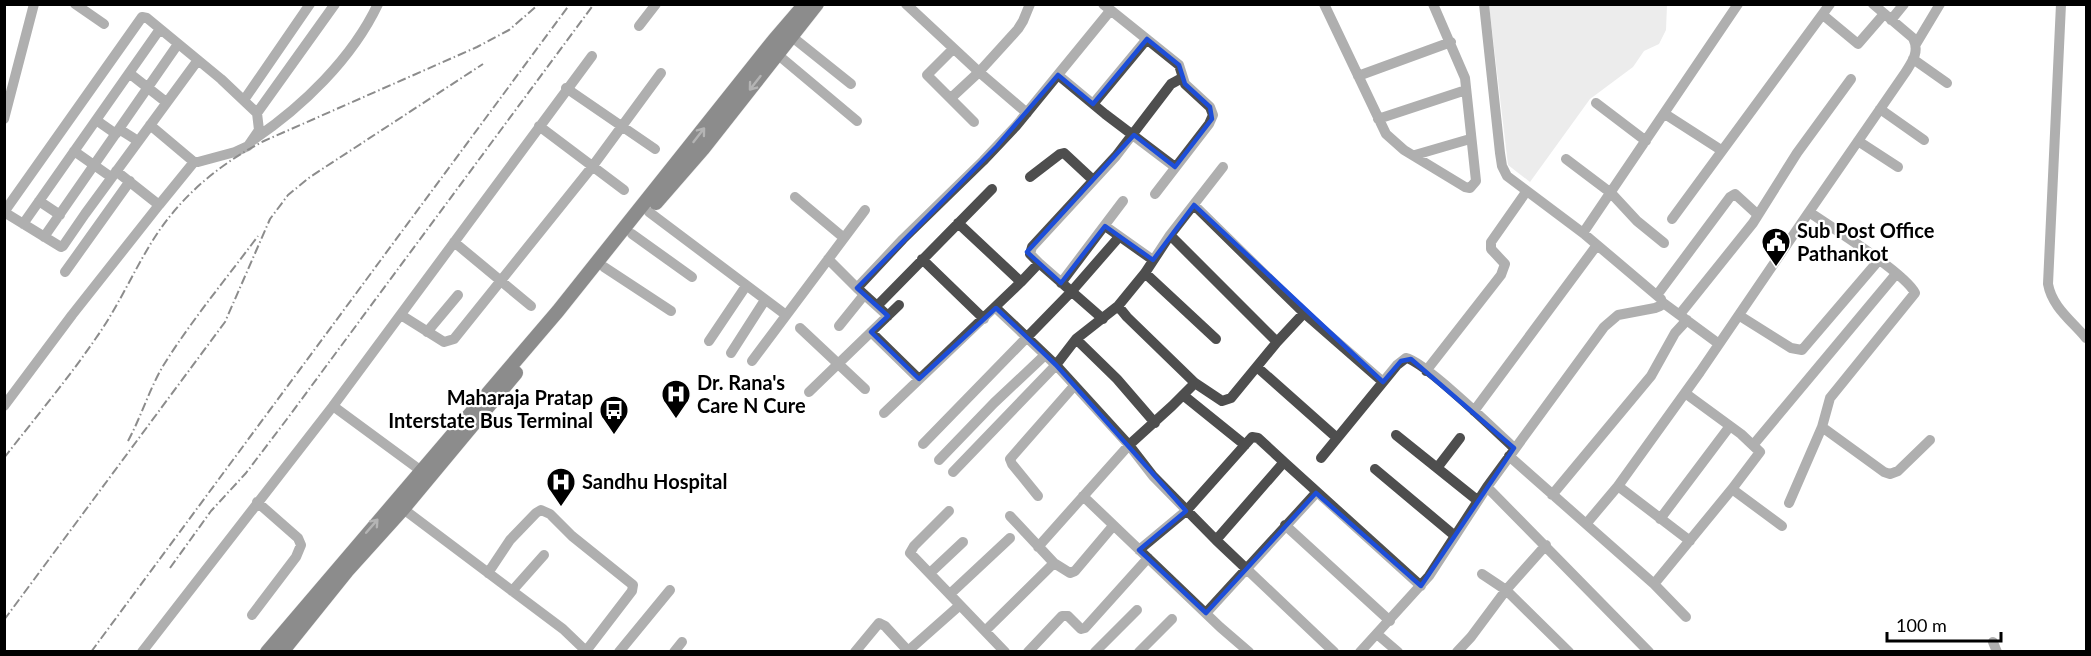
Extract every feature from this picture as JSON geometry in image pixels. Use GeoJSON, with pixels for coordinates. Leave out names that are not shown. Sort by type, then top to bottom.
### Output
{"type":"FeatureCollection","features":[{"type":"Feature","properties":{"kind":"main road"},"geometry":{"type":"LineString","coordinates":[[398,505],[420,470],[558,311],[805,4]]}},
{"type":"Feature","properties":{"kind":"main road"},"geometry":{"type":"LineString","coordinates":[[275,650],[347,571],[398,505],[632,234],[703,149],[817,4]]}},
{"type":"Feature","properties":{"kind":"street"},"geometry":{"type":"LineString","coordinates":[[4,119],[34,4]]}},
{"type":"Feature","properties":{"kind":"street"},"geometry":{"type":"LineString","coordinates":[[75,4],[104,24]]}},
{"type":"Feature","properties":{"kind":"street"},"geometry":{"type":"LineString","coordinates":[[244,100],[310,4]]}},
{"type":"Feature","properties":{"kind":"street"},"geometry":{"type":"LineString","coordinates":[[257,113],[335,4]]}},
{"type":"Feature","properties":{"kind":"street"},"geometry":{"type":"LineString","coordinates":[[252,140],[280,122],[315,90],[363,33],[378,4]]}},
{"type":"Feature","properties":{"kind":"street"},"geometry":{"type":"LineString","coordinates":[[639,26],[656,4]]}},
{"type":"Feature","properties":{"kind":"street"},"geometry":{"type":"LineString","coordinates":[[906,4],[953,49],[1027,113]]}},
{"type":"Feature","properties":{"kind":"street"},"geometry":{"type":"LineString","coordinates":[[951,99],[979,72],[1020,26],[1030,4]]}},
{"type":"Feature","properties":{"kind":"street"},"geometry":{"type":"LineString","coordinates":[[1324,4],[1378,119],[1391,140],[1470,188],[1476,181],[1465,78],[1433,4]]}},
{"type":"Feature","properties":{"kind":"street"},"geometry":{"type":"LineString","coordinates":[[1484,4],[1502,166],[1508,176],[1597,245],[1659,299],[1719,344]]}},
{"type":"Feature","properties":{"kind":"street"},"geometry":{"type":"LineString","coordinates":[[1582,233],[1738,4]]}},
{"type":"Feature","properties":{"kind":"street"},"geometry":{"type":"LineString","coordinates":[[1672,219],[1830,4]]}},
{"type":"Feature","properties":{"kind":"street"},"geometry":{"type":"LineString","coordinates":[[1823,15],[1858,44],[1880,10],[1904,4]]}},
{"type":"Feature","properties":{"kind":"street"},"geometry":{"type":"LineString","coordinates":[[1586,524],[1618,486],[1740,316],[1913,59],[1916,44],[1940,4]]}},
{"type":"Feature","properties":{"kind":"street"},"geometry":{"type":"LineString","coordinates":[[2061,4],[2048,284],[2050,296],[2086,338]]}},
{"type":"Feature","properties":{"kind":"street"},"geometry":{"type":"LineString","coordinates":[[839,326],[861,291],[903,238],[990,154],[1027,113],[1107,8],[1179,65],[1185,84],[1210,107],[1213,115],[1155,194]]}},
{"type":"Feature","properties":{"kind":"street"},"geometry":{"type":"LineString","coordinates":[[1880,10],[1913,38],[1916,44]]}},
{"type":"Feature","properties":{"kind":"street"},"geometry":{"type":"LineString","coordinates":[[4,406],[72,315],[195,162],[235,152],[248,146],[259,130],[257,113],[198,60],[144,17],[140,19],[4,212],[62,247],[198,60]]}},
{"type":"Feature","properties":{"kind":"street"},"geometry":{"type":"LineString","coordinates":[[24,224],[160,29]]}},
{"type":"Feature","properties":{"kind":"street"},"geometry":{"type":"LineString","coordinates":[[791,36],[851,84]]}},
{"type":"Feature","properties":{"kind":"street"},"geometry":{"type":"LineString","coordinates":[[1093,104],[1148,39]]}},
{"type":"Feature","properties":{"kind":"street"},"geometry":{"type":"LineString","coordinates":[[1358,76],[1451,42]]}},
{"type":"Feature","properties":{"kind":"street"},"geometry":{"type":"LineString","coordinates":[[44,237],[178,44]]}},
{"type":"Feature","properties":{"kind":"street"},"geometry":{"type":"LineString","coordinates":[[953,49],[927,75],[974,122]]}},
{"type":"Feature","properties":{"kind":"street"},"geometry":{"type":"LineString","coordinates":[[777,54],[857,121]]}},
{"type":"Feature","properties":{"kind":"street"},"geometry":{"type":"LineString","coordinates":[[145,650],[333,406],[566,88],[592,56]]}},
{"type":"Feature","properties":{"kind":"street"},"geometry":{"type":"LineString","coordinates":[[1913,59],[1947,83]]}},
{"type":"Feature","properties":{"kind":"street"},"geometry":{"type":"LineString","coordinates":[[129,73],[166,102]]}},
{"type":"Feature","properties":{"kind":"street"},"geometry":{"type":"LineString","coordinates":[[401,315],[444,342],[454,339],[592,167],[661,73]]}},
{"type":"Feature","properties":{"kind":"street"},"geometry":{"type":"LineString","coordinates":[[1058,75],[1175,167]]}},
{"type":"Feature","properties":{"kind":"street"},"geometry":{"type":"LineString","coordinates":[[1102,319],[1039,263],[1030,254],[1030,249],[1116,156],[1172,84],[1182,78]]}},
{"type":"Feature","properties":{"kind":"street"},"geometry":{"type":"LineString","coordinates":[[1552,495],[1651,376],[1683,317],[1758,215],[1797,153],[1851,79]]}},
{"type":"Feature","properties":{"kind":"street"},"geometry":{"type":"LineString","coordinates":[[566,88],[655,150]]}},
{"type":"Feature","properties":{"kind":"street"},"geometry":{"type":"LineString","coordinates":[[1378,119],[1466,90]]}},
{"type":"Feature","properties":{"kind":"street"},"geometry":{"type":"LineString","coordinates":[[1596,103],[1646,141]]}},
{"type":"Feature","properties":{"kind":"street"},"geometry":{"type":"LineString","coordinates":[[1880,109],[1924,140]]}},
{"type":"Feature","properties":{"kind":"street"},"geometry":{"type":"LineString","coordinates":[[1665,114],[1721,150]]}},
{"type":"Feature","properties":{"kind":"street"},"geometry":{"type":"LineString","coordinates":[[96,120],[138,141]]}},
{"type":"Feature","properties":{"kind":"street"},"geometry":{"type":"LineString","coordinates":[[150,125],[195,162]]}},
{"type":"Feature","properties":{"kind":"street"},"geometry":{"type":"LineString","coordinates":[[539,126],[624,190]]}},
{"type":"Feature","properties":{"kind":"street"},"geometry":{"type":"LineString","coordinates":[[1415,155],[1470,139]]}},
{"type":"Feature","properties":{"kind":"street"},"geometry":{"type":"LineString","coordinates":[[1858,141],[1898,167]]}},
{"type":"Feature","properties":{"kind":"street"},"geometry":{"type":"LineString","coordinates":[[74,151],[94,166],[130,181],[159,205]]}},
{"type":"Feature","properties":{"kind":"street"},"geometry":{"type":"LineString","coordinates":[[1030,177],[1064,153],[1093,180]]}},
{"type":"Feature","properties":{"kind":"street"},"geometry":{"type":"LineString","coordinates":[[1566,159],[1611,193],[1637,221],[1664,243]]}},
{"type":"Feature","properties":{"kind":"street"},"geometry":{"type":"LineString","coordinates":[[953,472],[1056,365],[1076,339],[1118,306],[1223,167]]}},
{"type":"Feature","properties":{"kind":"street"},"geometry":{"type":"LineString","coordinates":[[65,272],[130,181]]}},
{"type":"Feature","properties":{"kind":"street"},"geometry":{"type":"LineString","coordinates":[[877,306],[992,189]]}},
{"type":"Feature","properties":{"kind":"street"},"geometry":{"type":"LineString","coordinates":[[1426,371],[1501,275],[1504,264],[1491,249],[1491,242],[1526,192]]}},
{"type":"Feature","properties":{"kind":"street"},"geometry":{"type":"LineString","coordinates":[[1360,651],[1390,621],[1436,567],[1477,500],[1604,327],[1618,315],[1660,306],[1659,299],[1730,196],[1735,195],[1758,215]]}},
{"type":"Feature","properties":{"kind":"street"},"geometry":{"type":"LineString","coordinates":[[795,197],[844,238]]}},
{"type":"Feature","properties":{"kind":"street"},"geometry":{"type":"LineString","coordinates":[[39,201],[60,215]]}},
{"type":"Feature","properties":{"kind":"street"},"geometry":{"type":"LineString","coordinates":[[1061,283],[1123,201]]}},
{"type":"Feature","properties":{"kind":"street"},"geometry":{"type":"LineString","coordinates":[[68,202],[85,214]]}},
{"type":"Feature","properties":{"kind":"street"},"geometry":{"type":"LineString","coordinates":[[1194,205],[1304,313],[1383,382]]}},
{"type":"Feature","properties":{"kind":"street"},"geometry":{"type":"LineString","coordinates":[[752,361],[865,210]]}},
{"type":"Feature","properties":{"kind":"street"},"geometry":{"type":"LineString","coordinates":[[649,212],[786,315]]}},
{"type":"Feature","properties":{"kind":"street"},"geometry":{"type":"LineString","coordinates":[[1789,503],[1822,427],[1827,404],[1835,389],[1915,294],[1913,288],[1879,260],[1809,212]]}},
{"type":"Feature","properties":{"kind":"street"},"geometry":{"type":"LineString","coordinates":[[958,223],[1021,282]]}},
{"type":"Feature","properties":{"kind":"street"},"geometry":{"type":"LineString","coordinates":[[1105,226],[1153,260]]}},
{"type":"Feature","properties":{"kind":"street"},"geometry":{"type":"LineString","coordinates":[[632,234],[692,277]]}},
{"type":"Feature","properties":{"kind":"street"},"geometry":{"type":"LineString","coordinates":[[1170,236],[1277,342]]}},
{"type":"Feature","properties":{"kind":"street"},"geometry":{"type":"LineString","coordinates":[[922,444],[1028,338],[1119,237]]}},
{"type":"Feature","properties":{"kind":"street"},"geometry":{"type":"LineString","coordinates":[[454,242],[531,306]]}},
{"type":"Feature","properties":{"kind":"street"},"geometry":{"type":"LineString","coordinates":[[1474,411],[1597,245]]}},
{"type":"Feature","properties":{"kind":"street"},"geometry":{"type":"LineString","coordinates":[[828,259],[888,316]]}},
{"type":"Feature","properties":{"kind":"street"},"geometry":{"type":"LineString","coordinates":[[922,259],[984,319]]}},
{"type":"Feature","properties":{"kind":"street"},"geometry":{"type":"LineString","coordinates":[[1740,316],[1791,348],[1802,350],[1879,260]]}},
{"type":"Feature","properties":{"kind":"street"},"geometry":{"type":"LineString","coordinates":[[884,413],[996,308],[1039,263]]}},
{"type":"Feature","properties":{"kind":"street"},"geometry":{"type":"LineString","coordinates":[[604,267],[671,310]]}},
{"type":"Feature","properties":{"kind":"street"},"geometry":{"type":"LineString","coordinates":[[1145,273],[1216,339]]}},
{"type":"Feature","properties":{"kind":"street"},"geometry":{"type":"LineString","coordinates":[[1754,444],[1896,274]]}},
{"type":"Feature","properties":{"kind":"street"},"geometry":{"type":"LineString","coordinates":[[710,341],[746,286]]}},
{"type":"Feature","properties":{"kind":"street"},"geometry":{"type":"LineString","coordinates":[[427,332],[458,295]]}},
{"type":"Feature","properties":{"kind":"street"},"geometry":{"type":"LineString","coordinates":[[730,353],[765,300]]}},
{"type":"Feature","properties":{"kind":"street"},"geometry":{"type":"LineString","coordinates":[[809,392],[899,305]]}},
{"type":"Feature","properties":{"kind":"street"},"geometry":{"type":"LineString","coordinates":[[1118,306],[1195,383],[1225,401],[1231,398],[1304,313]]}},
{"type":"Feature","properties":{"kind":"street"},"geometry":{"type":"LineString","coordinates":[[996,308],[1056,365],[1186,511],[1334,651]]}},
{"type":"Feature","properties":{"kind":"street"},"geometry":{"type":"LineString","coordinates":[[800,327],[865,389]]}},
{"type":"Feature","properties":{"kind":"street"},"geometry":{"type":"LineString","coordinates":[[872,332],[919,379]]}},
{"type":"Feature","properties":{"kind":"street"},"geometry":{"type":"LineString","coordinates":[[1076,339],[1117,379],[1155,423]]}},
{"type":"Feature","properties":{"kind":"street"},"geometry":{"type":"LineString","coordinates":[[939,460],[1045,355]]}},
{"type":"Feature","properties":{"kind":"street"},"geometry":{"type":"LineString","coordinates":[[1321,458],[1397,365],[1406,358],[1411,359],[1474,411],[1552,495],[1654,584],[1686,617]]}},
{"type":"Feature","properties":{"kind":"street"},"geometry":{"type":"LineString","coordinates":[[1257,367],[1337,438]]}},
{"type":"Feature","properties":{"kind":"street"},"geometry":{"type":"LineString","coordinates":[[1038,547],[1129,445],[1195,383]]}},
{"type":"Feature","properties":{"kind":"street"},"geometry":{"type":"LineString","coordinates":[[1038,496],[1010,459],[1074,386]]}},
{"type":"Feature","properties":{"kind":"street"},"geometry":{"type":"LineString","coordinates":[[1654,584],[1760,452],[1754,444],[1685,393]]}},
{"type":"Feature","properties":{"kind":"street"},"geometry":{"type":"LineString","coordinates":[[1183,395],[1245,445]]}},
{"type":"Feature","properties":{"kind":"street"},"geometry":{"type":"LineString","coordinates":[[333,406],[420,470]]}},
{"type":"Feature","properties":{"kind":"street"},"geometry":{"type":"LineString","coordinates":[[1660,519],[1730,426]]}},
{"type":"Feature","properties":{"kind":"street"},"geometry":{"type":"LineString","coordinates":[[1822,427],[1890,474],[1898,471],[1930,440]]}},
{"type":"Feature","properties":{"kind":"street"},"geometry":{"type":"LineString","coordinates":[[1396,435],[1477,500]]}},
{"type":"Feature","properties":{"kind":"street"},"geometry":{"type":"LineString","coordinates":[[1139,550],[1186,511],[1252,436],[1421,586]]}},
{"type":"Feature","properties":{"kind":"street"},"geometry":{"type":"LineString","coordinates":[[1437,468],[1460,438]]}},
{"type":"Feature","properties":{"kind":"street"},"geometry":{"type":"LineString","coordinates":[[1216,540],[1284,462]]}},
{"type":"Feature","properties":{"kind":"street"},"geometry":{"type":"LineString","coordinates":[[1375,469],[1455,536]]}},
{"type":"Feature","properties":{"kind":"street"},"geometry":{"type":"LineString","coordinates":[[1487,486],[1649,651]]}},
{"type":"Feature","properties":{"kind":"street"},"geometry":{"type":"LineString","coordinates":[[1618,486],[1690,542]]}},
{"type":"Feature","properties":{"kind":"street"},"geometry":{"type":"LineString","coordinates":[[1732,489],[1782,526]]}},
{"type":"Feature","properties":{"kind":"street"},"geometry":{"type":"LineString","coordinates":[[1206,613],[1316,493]]}},
{"type":"Feature","properties":{"kind":"street"},"geometry":{"type":"LineString","coordinates":[[1083,496],[1249,651]]}},
{"type":"Feature","properties":{"kind":"street"},"geometry":{"type":"LineString","coordinates":[[252,615],[296,557],[301,545],[298,538],[257,502]]}},
{"type":"Feature","properties":{"kind":"street"},"geometry":{"type":"LineString","coordinates":[[398,505],[488,573],[563,629],[587,651],[632,591],[633,585],[572,536],[550,514],[541,510],[510,540],[488,573]]}},
{"type":"Feature","properties":{"kind":"street"},"geometry":{"type":"LineString","coordinates":[[949,511],[910,550],[911,555],[1005,651]]}},
{"type":"Feature","properties":{"kind":"street"},"geometry":{"type":"LineString","coordinates":[[1010,516],[1054,563],[1070,573],[1075,571],[1113,526]]}},
{"type":"Feature","properties":{"kind":"street"},"geometry":{"type":"LineString","coordinates":[[1285,525],[1390,621]]}},
{"type":"Feature","properties":{"kind":"street"},"geometry":{"type":"LineString","coordinates":[[950,594],[1010,538]]}},
{"type":"Feature","properties":{"kind":"street"},"geometry":{"type":"LineString","coordinates":[[930,573],[963,542]]}},
{"type":"Feature","properties":{"kind":"street"},"geometry":{"type":"LineString","coordinates":[[1458,651],[1506,590],[1546,545]]}},
{"type":"Feature","properties":{"kind":"street"},"geometry":{"type":"LineString","coordinates":[[512,591],[544,555]]}},
{"type":"Feature","properties":{"kind":"street"},"geometry":{"type":"LineString","coordinates":[[1028,651],[1062,616],[1068,616],[1082,629],[1085,628],[1148,558]]}},
{"type":"Feature","properties":{"kind":"street"},"geometry":{"type":"LineString","coordinates":[[985,631],[1054,563]]}},
{"type":"Feature","properties":{"kind":"street"},"geometry":{"type":"LineString","coordinates":[[1482,574],[1506,590],[1569,651]]}},
{"type":"Feature","properties":{"kind":"street"},"geometry":{"type":"LineString","coordinates":[[619,651],[670,590]]}},
{"type":"Feature","properties":{"kind":"street"},"geometry":{"type":"LineString","coordinates":[[855,651],[879,623],[885,626],[905,650],[960,605]]}},
{"type":"Feature","properties":{"kind":"street"},"geometry":{"type":"LineString","coordinates":[[1095,651],[1137,610]]}},
{"type":"Feature","properties":{"kind":"street"},"geometry":{"type":"LineString","coordinates":[[1140,651],[1172,619]]}},
{"type":"Feature","properties":{"kind":"street"},"geometry":{"type":"LineString","coordinates":[[1377,634],[1398,651]]}},
{"type":"Feature","properties":{"kind":"street"},"geometry":{"type":"LineString","coordinates":[[674,651],[682,642]]}},
{"type":"Feature","properties":{"kind":"highlighted area"},"geometry":{"type":"Polygon","coordinates":[[[1147,39],[1179,65],[1185,84],[1210,107],[1212,119],[1175,167],[1134,135],[1027,252],[1061,283],[1105,226],[1153,260],[1194,205],[1383,382],[1401,361],[1411,359],[1514,448],[1421,586],[1316,493],[1206,613],[1139,550],[1186,511],[1056,365],[996,308],[919,379],[871,332],[888,316],[857,288],[997,146],[1058,75],[1093,104],[1147,39]]]}},
{"type":"Feature","properties":{"kind":"shaded area"},"geometry":{"type":"Polygon","coordinates":[[[1489,5],[1667,5],[1666,30],[1659,44],[1644,51],[1633,67],[1590,99],[1530,182],[1508,165],[1489,5]]]}},
{"type":"Feature","properties":{"kind":"railway"},"geometry":{"type":"LineString","coordinates":[[4,458],[96,338],[164,224],[188,196],[216,171],[264,141],[477,47],[509,30],[539,4]]}},
{"type":"Feature","properties":{"kind":"railway"},"geometry":{"type":"LineString","coordinates":[[91,652],[570,4]]}},
{"type":"Feature","properties":{"kind":"railway"},"geometry":{"type":"LineString","coordinates":[[170,568],[211,511],[246,473],[287,419],[594,4]]}},
{"type":"Feature","properties":{"kind":"railway"},"geometry":{"type":"LineString","coordinates":[[4,620],[225,322],[270,219],[288,195],[310,177],[483,64]]}},
{"type":"Feature","properties":{"kind":"railway"},"geometry":{"type":"LineString","coordinates":[[128,441],[163,366],[197,316],[258,236]]}},
{"type":"Feature","properties":{"kind":"place","name":"Sub Post Office Pathankot"},"geometry":{"type":"Point","coordinates":[1776,268]}},
{"type":"Feature","properties":{"kind":"place","name":"Dr. Rana's Care N Cure"},"geometry":{"type":"Point","coordinates":[676,420]}},
{"type":"Feature","properties":{"kind":"place","name":"Maharaja Pratap Interstate Bus Terminal"},"geometry":{"type":"Point","coordinates":[614,436]}},
{"type":"Feature","properties":{"kind":"place","name":"Sandhu Hospital"},"geometry":{"type":"Point","coordinates":[561,508]}}]}
